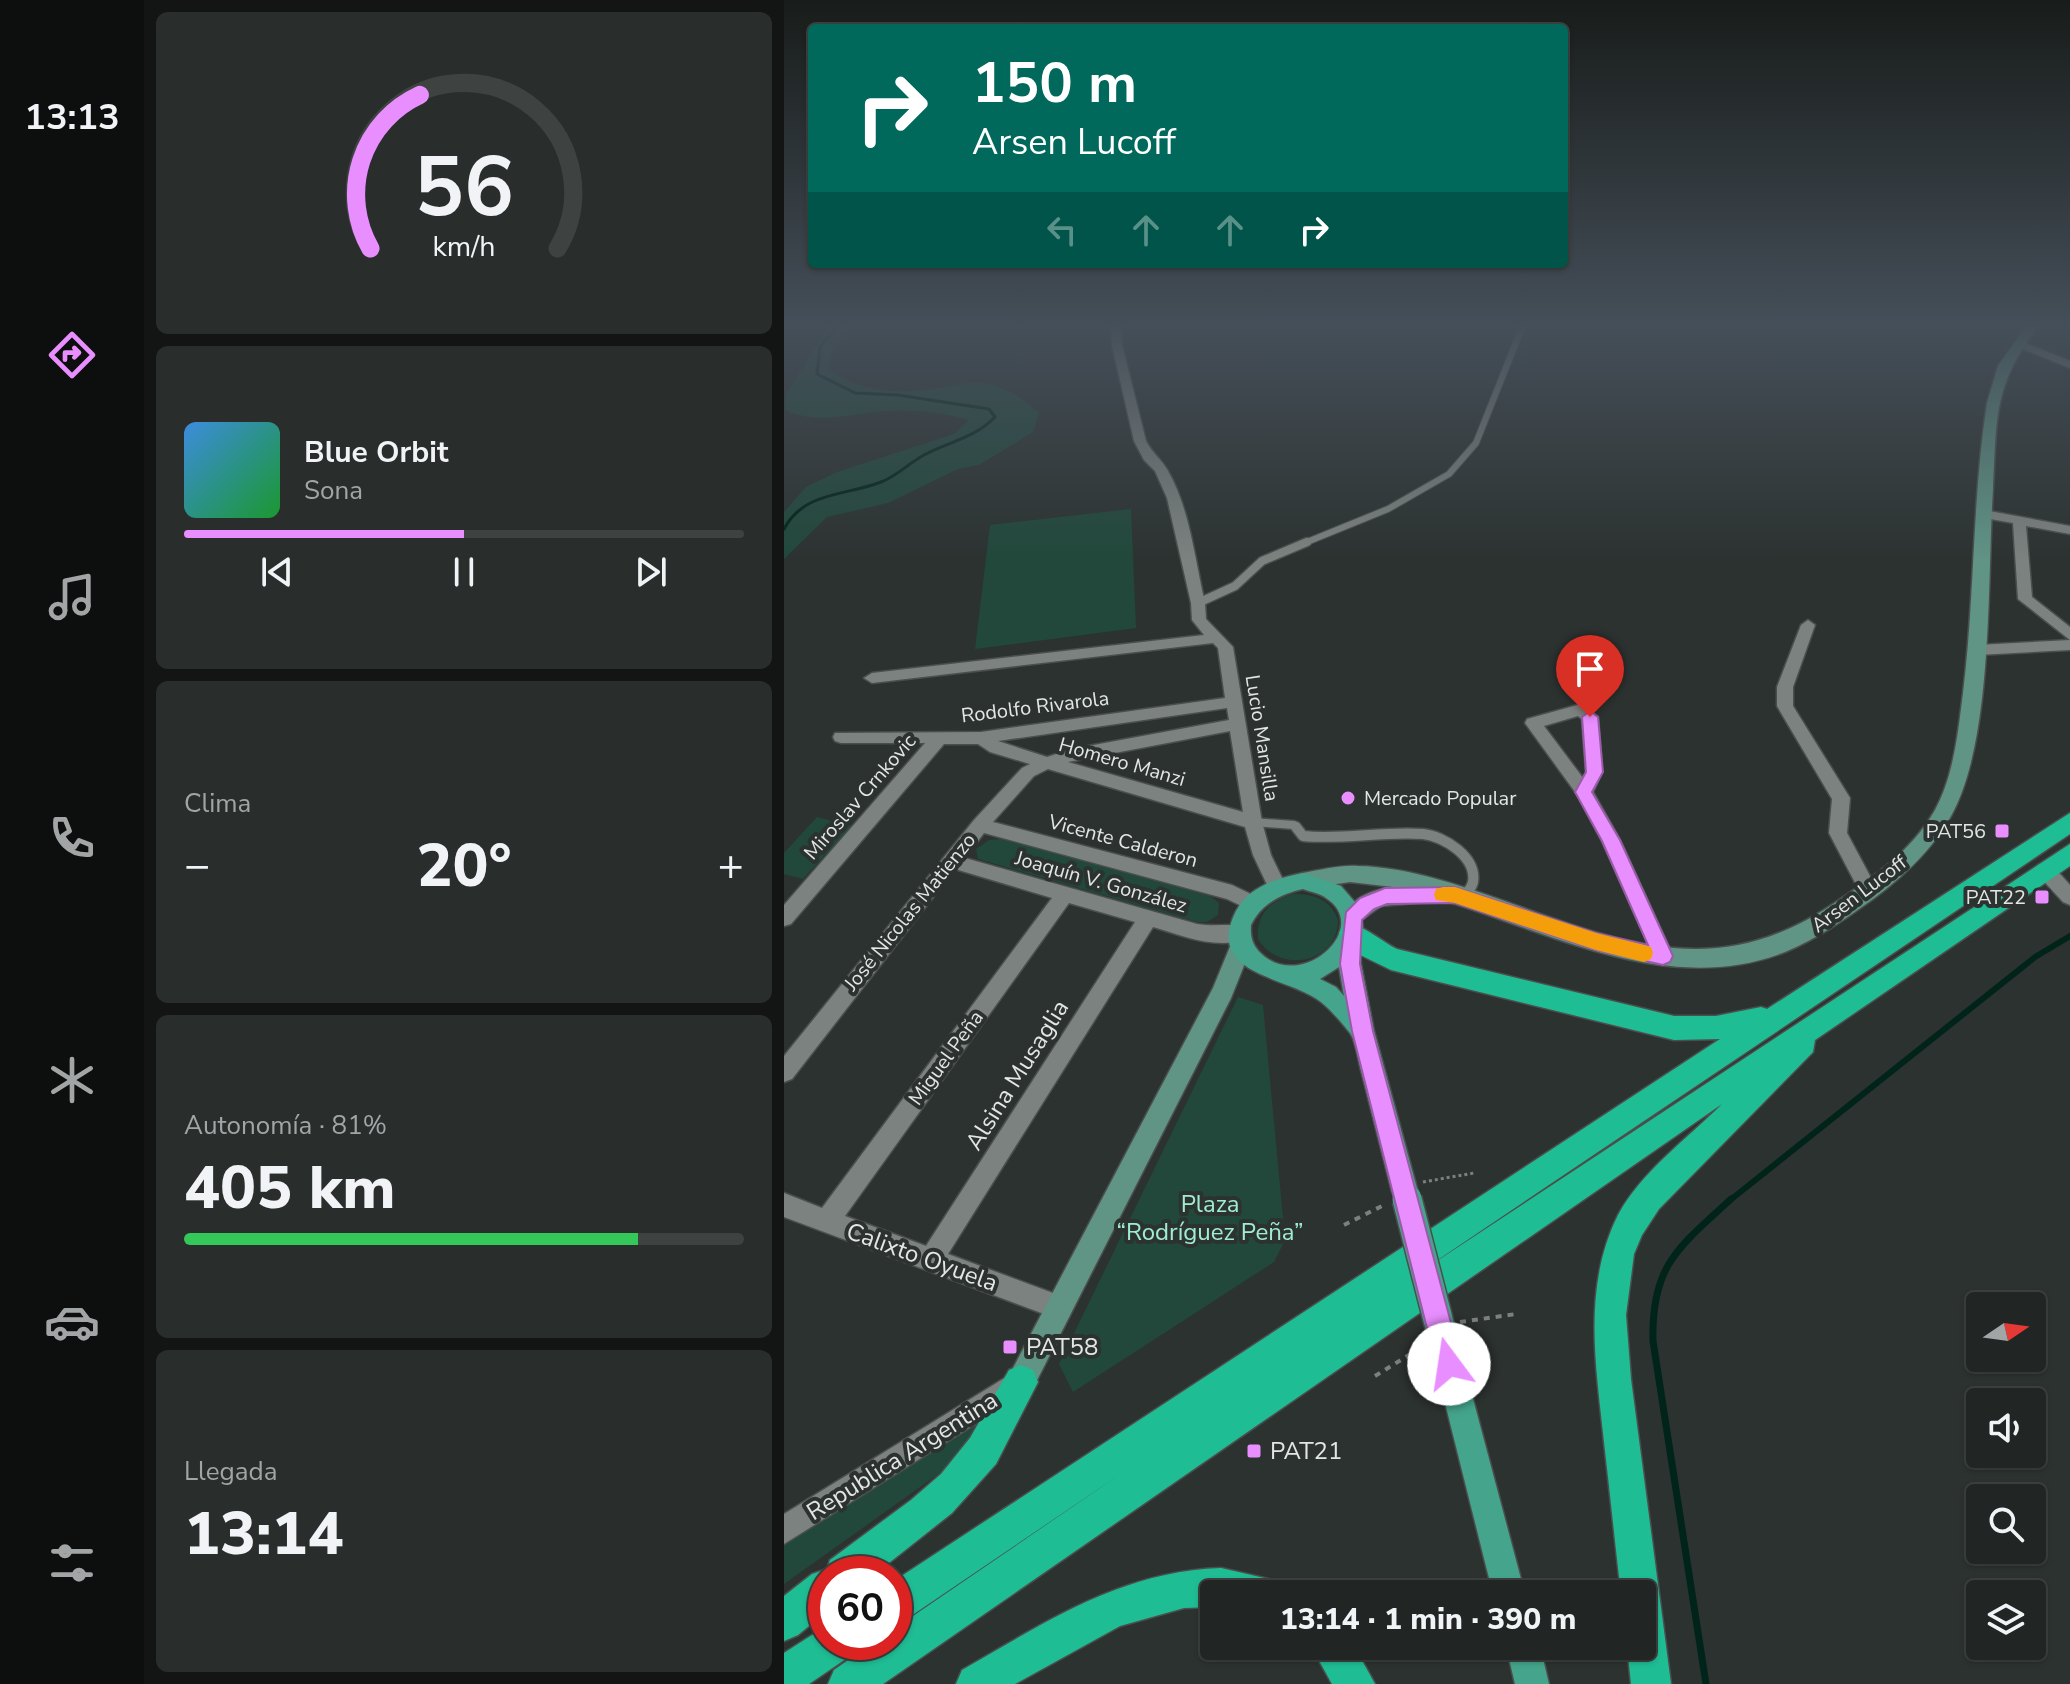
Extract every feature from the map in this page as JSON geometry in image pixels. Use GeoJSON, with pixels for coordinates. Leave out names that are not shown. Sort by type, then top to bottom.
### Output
{"type":"FeatureCollection","features":[{"type":"Feature","properties":{"kind":"highway"},"geometry":{"type":"LineString","coordinates":[[912,1592],[2070,822]]}},
{"type":"Feature","properties":{"kind":"highway"},"geometry":{"type":"LineString","coordinates":[[848,1684],[1847,1000],[2070,853]]}},
{"type":"Feature","properties":{"kind":"highway"},"geometry":{"type":"LineString","coordinates":[[1352,930],[1361,943],[1391,959],[1674,1028],[1741,1024],[1799,1001]]}},
{"type":"Feature","properties":{"kind":"highway"},"geometry":{"type":"LineString","coordinates":[[1638,1580],[1609,1320],[1613,1279],[1626,1231],[1656,1190],[1847,1000]]}},
{"type":"Feature","properties":{"kind":"highway"},"geometry":{"type":"LineString","coordinates":[[867,1556],[966,1474],[981,1454],[1021,1382]]}},
{"type":"Feature","properties":{"kind":"highway"},"geometry":{"type":"LineString","coordinates":[[976,1684],[1087,1622],[1142,1598],[1167,1590],[1200,1587]]}},
{"type":"Feature","properties":{"kind":"highway"},"geometry":{"type":"LineString","coordinates":[[784,1621],[808,1602]]}},
{"type":"Feature","properties":{"kind":"highway"},"geometry":{"type":"LineString","coordinates":[[784,1677],[809,1660]]}},
{"type":"Feature","properties":{"kind":"highway"},"geometry":{"type":"LineString","coordinates":[[1340,1660],[1355,1684]]}},
{"type":"Feature","properties":{"kind":"highway"},"geometry":{"type":"LineString","coordinates":[[1648,1660],[1651,1684]]}},
{"type":"Feature","properties":{"kind":"main road"},"geometry":{"type":"LineString","coordinates":[[1352,930],[1341,955],[1327,966],[1311,973],[1292,975],[1275,973],[1260,966],[1249,956],[1241,938],[1242,922],[1252,903],[1277,886],[1303,881],[1321,884],[1347,903],[1352,930],[1350,964],[1362,1031],[1439,1336],[1505,1580]]}},
{"type":"Feature","properties":{"kind":"main road"},"geometry":{"type":"LineString","coordinates":[[1292,975],[1328,994],[1362,1031]]}},
{"type":"Feature","properties":{"kind":"main road"},"geometry":{"type":"LineString","coordinates":[[1526,1660],[1532,1684]]}},
{"type":"Feature","properties":{"kind":"street","name":"Lucio Mansilla"},"geometry":{"type":"LineString","coordinates":[[1131,404],[1140,441],[1148,457],[1161,470],[1173,498],[1198,603],[1199,620],[1225,647],[1253,822],[1262,855],[1277,886]]}},
{"type":"Feature","properties":{"kind":"street","name":"Arsen Lucoff"},"geometry":{"type":"LineString","coordinates":[[1303,881],[1345,875],[1385,876],[1460,896],[1596,941],[1663,956],[1709,958],[1763,950],[1799,937],[1869,891],[1920,845],[1951,798],[1964,758],[1977,650],[1984,514],[1996,404]]}},
{"type":"Feature","properties":{"kind":"street"},"geometry":{"type":"LineString","coordinates":[[1984,514],[2070,530]]}},
{"type":"Feature","properties":{"kind":"street"},"geometry":{"type":"LineString","coordinates":[[2019,520],[2025,599],[2070,635]]}},
{"type":"Feature","properties":{"kind":"street"},"geometry":{"type":"LineString","coordinates":[[1808,625],[1785,687],[1785,706],[1841,798],[1844,808],[1837,825],[1838,833],[1869,891]]}},
{"type":"Feature","properties":{"kind":"street"},"geometry":{"type":"LineString","coordinates":[[872,678],[1217,638]]}},
{"type":"Feature","properties":{"kind":"street"},"geometry":{"type":"LineString","coordinates":[[1977,650],[2070,645]]}},
{"type":"Feature","properties":{"kind":"street","name":"Rodolfo Rivarola"},"geometry":{"type":"LineString","coordinates":[[841,737],[981,738],[1233,702]]}},
{"type":"Feature","properties":{"kind":"street"},"geometry":{"type":"LineString","coordinates":[[1584,792],[1594,772],[1590,717],[1581,710],[1533,723],[1584,792],[1611,840],[1663,956]]}},
{"type":"Feature","properties":{"kind":"street"},"geometry":{"type":"LineString","coordinates":[[1046,763],[1239,724]]}},
{"type":"Feature","properties":{"kind":"street","name":"Homero Manzi"},"geometry":{"type":"LineString","coordinates":[[981,738],[996,748],[1253,822]]}},
{"type":"Feature","properties":{"kind":"street","name":"Miroslav Crnkovic"},"geometry":{"type":"LineString","coordinates":[[784,918],[938,740]]}},
{"type":"Feature","properties":{"kind":"street","name":"José Nicolas Matienzo"},"geometry":{"type":"LineString","coordinates":[[784,1072],[980,825],[1028,772],[1046,763]]}},
{"type":"Feature","properties":{"kind":"street","name":"Vicente Calderon"},"geometry":{"type":"LineString","coordinates":[[980,825],[1232,893],[1252,903]]}},
{"type":"Feature","properties":{"kind":"street","name":"Joaquín V. González"},"geometry":{"type":"LineString","coordinates":[[951,861],[1207,934],[1241,938]]}},
{"type":"Feature","properties":{"kind":"street"},"geometry":{"type":"LineString","coordinates":[[2045,870],[2070,897]]}},
{"type":"Feature","properties":{"kind":"street","name":"Miguel Peña"},"geometry":{"type":"LineString","coordinates":[[827,1221],[1065,894]]}},
{"type":"Feature","properties":{"kind":"street","name":"Arsen Lucoff"},"geometry":{"type":"LineString","coordinates":[[1352,930],[1367,904],[1385,896],[1460,896]]}},
{"type":"Feature","properties":{"kind":"street","name":"Alsina Musaglia"},"geometry":{"type":"LineString","coordinates":[[931,1260],[1148,918]]}},
{"type":"Feature","properties":{"kind":"street"},"geometry":{"type":"LineString","coordinates":[[1021,1382],[1223,991],[1241,938]]}},
{"type":"Feature","properties":{"kind":"street","name":"Calixto Oyuela"},"geometry":{"type":"LineString","coordinates":[[784,1205],[1060,1308]]}},
{"type":"Feature","properties":{"kind":"street","name":"Republica Argentina"},"geometry":{"type":"LineString","coordinates":[[784,1530],[1021,1382]]}},
{"type":"Feature","properties":{"kind":"lane"},"geometry":{"type":"LineString","coordinates":[[1198,603],[1235,586],[1262,561],[1388,509],[1449,474],[1476,443],[1492,404]]}},
{"type":"Feature","properties":{"kind":"lane"},"geometry":{"type":"LineString","coordinates":[[1253,822],[1294,825],[1303,836],[1332,839],[1424,834],[1443,839],[1467,859],[1472,872],[1473,883],[1460,896]]}},
{"type":"Feature","properties":{"kind":"path"},"geometry":{"type":"LineString","coordinates":[[1344,1225],[1402,1194],[1474,1173]]}},
{"type":"Feature","properties":{"kind":"path"},"geometry":{"type":"LineString","coordinates":[[1375,1376],[1439,1336],[1516,1314]]}},
{"type":"Feature","properties":{"kind":"green space"},"geometry":{"type":"Polygon","coordinates":[[[785,404],[1028,404],[1039,413],[1033,432],[979,465],[958,469],[888,503],[827,517],[784,559],[784,512],[806,487],[837,472],[954,434],[969,420],[916,411],[883,411],[821,418],[785,410],[785,404]]]}},
{"type":"Feature","properties":{"kind":"green space"},"geometry":{"type":"Polygon","coordinates":[[[1131,509],[1136,628],[975,649],[990,525],[1131,509]]]}},
{"type":"Feature","properties":{"kind":"green space"},"geometry":{"type":"Polygon","coordinates":[[[817,817],[851,826],[803,879],[784,874],[784,853],[817,817]]]}},
{"type":"Feature","properties":{"kind":"green space"},"geometry":{"type":"Polygon","coordinates":[[[1001,839],[1210,896],[1219,903],[1218,915],[1207,922],[1197,922],[978,859],[976,849],[989,840],[1001,839]]]}},
{"type":"Feature","properties":{"kind":"green space"},"geometry":{"type":"Polygon","coordinates":[[[1293,894],[1320,899],[1331,907],[1338,920],[1335,935],[1328,946],[1318,955],[1306,959],[1279,957],[1267,950],[1258,939],[1259,922],[1266,910],[1278,900],[1293,894]]]}},
{"type":"Feature","properties":{"kind":"green space","name":"Plaza “Rodríguez Peña”"},"geometry":{"type":"Polygon","coordinates":[[[1238,997],[1263,1005],[1285,1240],[1274,1262],[1073,1392],[1059,1364],[1238,997]]]}},
{"type":"Feature","properties":{"kind":"green space"},"geometry":{"type":"Polygon","coordinates":[[[1004,1414],[944,1470],[823,1556],[808,1556],[808,1567],[784,1584],[784,1541],[945,1440],[1004,1414]]]}},
{"type":"Feature","properties":{"kind":"waterway"},"geometry":{"type":"LineString","coordinates":[[784,529],[792,517],[814,501],[887,479],[924,455],[979,430],[995,417],[989,409],[954,404]]}},
{"type":"Feature","properties":{"kind":"waterway"},"geometry":{"type":"LineString","coordinates":[[1729,1201],[2035,957],[2070,936]]}},
{"type":"Feature","properties":{"kind":"waterway"},"geometry":{"type":"LineString","coordinates":[[1706,1684],[1653,1341],[1654,1315],[1663,1275],[1672,1260],[1683,1245],[1731,1199]]}},
{"type":"Feature","properties":{"kind":"slow traffic"},"geometry":{"type":"LineString","coordinates":[[1443,895],[1455,895],[1596,941],[1644,953]]}},
{"type":"Feature","properties":{"kind":"place","name":"Mercado Popular"},"geometry":{"type":"Point","coordinates":[1348,798]}},
{"type":"Feature","properties":{"kind":"place","name":"PAT56"},"geometry":{"type":"Point","coordinates":[2002,831]}},
{"type":"Feature","properties":{"kind":"place","name":"PAT22"},"geometry":{"type":"Point","coordinates":[2042,897]}},
{"type":"Feature","properties":{"kind":"place","name":"PAT58"},"geometry":{"type":"Point","coordinates":[1010,1347]}},
{"type":"Feature","properties":{"kind":"place","name":"PAT21"},"geometry":{"type":"Point","coordinates":[1254,1451]}},
{"type":"Feature","properties":{"kind":"route"},"geometry":{"type":"LineString","coordinates":[[1449,1364],[1362,1031],[1349,954],[1353,917],[1367,904],[1385,896],[1455,895],[1596,941],[1663,956],[1611,840],[1584,792],[1594,772],[1590,717]]}}]}
